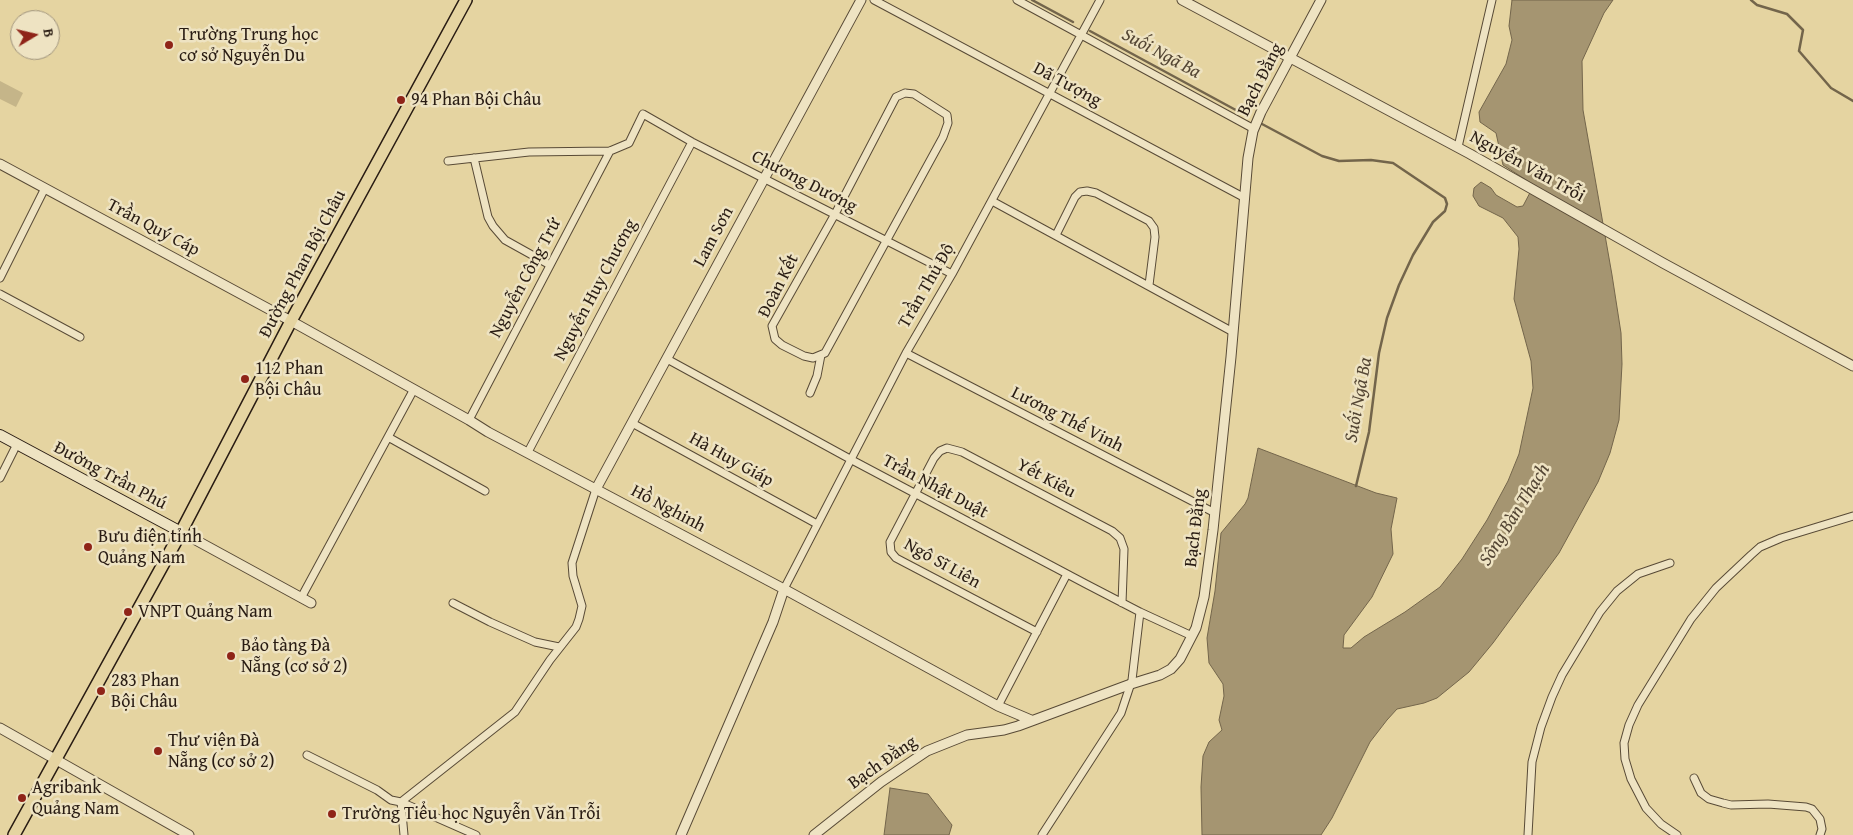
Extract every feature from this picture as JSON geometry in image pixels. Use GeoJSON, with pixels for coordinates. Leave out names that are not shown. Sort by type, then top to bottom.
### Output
{"type":"FeatureCollection","features":[{"type":"Feature","properties":{"kind":"main road","name":"Đường Phan Bội Châu"},"geometry":{"type":"LineString","coordinates":[[14,835],[54,759],[181,532],[291,321],[466,0]]}},
{"type":"Feature","properties":{"kind":"main road","name":"Đường Trần Phú"},"geometry":{"type":"LineString","coordinates":[[0,435],[181,532]]}},
{"type":"Feature","properties":{"kind":"street","name":"Lam Sơn"},"geometry":{"type":"LineString","coordinates":[[596,490],[861,0]]}},
{"type":"Feature","properties":{"kind":"street","name":"Dã Tượng"},"geometry":{"type":"LineString","coordinates":[[874,0],[1245,198]]}},
{"type":"Feature","properties":{"kind":"street"},"geometry":{"type":"LineString","coordinates":[[1017,0],[1254,129]]}},
{"type":"Feature","properties":{"kind":"street","name":"Trần Thủ Độ"},"geometry":{"type":"LineString","coordinates":[[784,589],[906,353],[952,274],[1100,0]]}},
{"type":"Feature","properties":{"kind":"street","name":"Nguyễn Văn Trỗi"},"geometry":{"type":"LineString","coordinates":[[1182,0],[1458,147],[1853,366]]}},
{"type":"Feature","properties":{"kind":"street","name":"Bạch Đằng"},"geometry":{"type":"LineString","coordinates":[[814,835],[881,782],[927,751],[967,735],[1004,730],[1160,675],[1175,666],[1192,636],[1204,597],[1215,513],[1248,158],[1254,129],[1321,0]]}},
{"type":"Feature","properties":{"kind":"street"},"geometry":{"type":"LineString","coordinates":[[1458,147],[1492,0]]}},
{"type":"Feature","properties":{"kind":"street","name":"Đoàn Kết"},"geometry":{"type":"LineString","coordinates":[[914,94],[947,115],[948,123],[943,137],[825,353],[813,358],[804,356],[782,345],[775,339],[772,326],[835,214],[896,97],[914,94]]}},
{"type":"Feature","properties":{"kind":"street","name":"Chương Dương"},"geometry":{"type":"LineString","coordinates":[[610,152],[629,143],[643,114],[692,142],[952,274]]}},
{"type":"Feature","properties":{"kind":"street","name":"Nguyễn Huy Chương"},"geometry":{"type":"LineString","coordinates":[[528,452],[692,142]]}},
{"type":"Feature","properties":{"kind":"street"},"geometry":{"type":"LineString","coordinates":[[448,161],[529,152],[610,152]]}},
{"type":"Feature","properties":{"kind":"street","name":"Nguyễn Công Trứ"},"geometry":{"type":"LineString","coordinates":[[469,420],[610,152]]}},
{"type":"Feature","properties":{"kind":"street"},"geometry":{"type":"LineString","coordinates":[[474,158],[488,217],[493,226],[505,240],[550,265]]}},
{"type":"Feature","properties":{"kind":"street","name":"Trần Quý Cáp"},"geometry":{"type":"LineString","coordinates":[[0,164],[291,321]]}},
{"type":"Feature","properties":{"kind":"street"},"geometry":{"type":"LineString","coordinates":[[0,278],[45,188]]}},
{"type":"Feature","properties":{"kind":"street"},"geometry":{"type":"LineString","coordinates":[[1056,235],[1075,197],[1080,192],[1087,191],[1096,193],[1150,222],[1156,237],[1149,285]]}},
{"type":"Feature","properties":{"kind":"street"},"geometry":{"type":"LineString","coordinates":[[992,201],[1233,332]]}},
{"type":"Feature","properties":{"kind":"street"},"geometry":{"type":"LineString","coordinates":[[0,294],[80,337]]}},
{"type":"Feature","properties":{"kind":"street","name":"Hồ Nghinh"},"geometry":{"type":"LineString","coordinates":[[291,321],[488,432],[784,589],[998,706],[1031,720]]}},
{"type":"Feature","properties":{"kind":"street","name":"Lương Thế Vinh"},"geometry":{"type":"LineString","coordinates":[[906,353],[1215,513]]}},
{"type":"Feature","properties":{"kind":"street"},"geometry":{"type":"LineString","coordinates":[[810,392],[817,376],[821,355]]}},
{"type":"Feature","properties":{"kind":"street","name":"Trần Nhật Duật"},"geometry":{"type":"LineString","coordinates":[[666,359],[1122,603],[1192,636]]}},
{"type":"Feature","properties":{"kind":"street"},"geometry":{"type":"LineString","coordinates":[[301,598],[414,389]]}},
{"type":"Feature","properties":{"kind":"street","name":"Hà Huy Giáp"},"geometry":{"type":"LineString","coordinates":[[632,423],[817,524]]}},
{"type":"Feature","properties":{"kind":"street"},"geometry":{"type":"LineString","coordinates":[[388,436],[485,491]]}},
{"type":"Feature","properties":{"kind":"street"},"geometry":{"type":"LineString","coordinates":[[0,478],[18,444]]}},
{"type":"Feature","properties":{"kind":"street","name":"Yết Kiêu"},"geometry":{"type":"LineString","coordinates":[[916,493],[934,458],[940,451],[947,448],[955,449],[1103,527],[1120,538],[1124,549],[1122,603]]}},
{"type":"Feature","properties":{"kind":"street"},"geometry":{"type":"LineString","coordinates":[[401,802],[515,712],[559,647],[576,627],[582,612],[581,599],[573,576],[572,563],[596,490]]}},
{"type":"Feature","properties":{"kind":"street","name":"Ngô Sĩ Liên"},"geometry":{"type":"LineString","coordinates":[[916,493],[890,542],[890,552],[896,558],[1037,632]]}},
{"type":"Feature","properties":{"kind":"street"},"geometry":{"type":"LineString","coordinates":[[1676,835],[1661,824],[1646,808],[1631,779],[1625,759],[1624,743],[1628,724],[1638,705],[1691,619],[1716,588],[1751,554],[1781,538],[1853,516]]}},
{"type":"Feature","properties":{"kind":"street","name":"Đường Trần Phú"},"geometry":{"type":"LineString","coordinates":[[181,532],[311,603]]}},
{"type":"Feature","properties":{"kind":"street"},"geometry":{"type":"LineString","coordinates":[[1528,835],[1532,762],[1541,727],[1562,675],[1600,612],[1617,591],[1638,574],[1670,564]]}},
{"type":"Feature","properties":{"kind":"street"},"geometry":{"type":"LineString","coordinates":[[998,706],[1067,574]]}},
{"type":"Feature","properties":{"kind":"street"},"geometry":{"type":"LineString","coordinates":[[681,835],[777,613],[784,589]]}},
{"type":"Feature","properties":{"kind":"street"},"geometry":{"type":"LineString","coordinates":[[453,603],[535,642],[559,647]]}},
{"type":"Feature","properties":{"kind":"street"},"geometry":{"type":"LineString","coordinates":[[1042,835],[1121,713],[1131,684],[1140,612]]}},
{"type":"Feature","properties":{"kind":"street"},"geometry":{"type":"LineString","coordinates":[[0,728],[189,835]]}},
{"type":"Feature","properties":{"kind":"street"},"geometry":{"type":"LineString","coordinates":[[307,755],[377,790],[391,800],[401,802],[476,835]]}},
{"type":"Feature","properties":{"kind":"street"},"geometry":{"type":"LineString","coordinates":[[1694,778],[1702,793],[1709,799],[1727,804],[1768,804],[1812,809],[1822,824],[1820,835]]}},
{"type":"Feature","properties":{"kind":"street"},"geometry":{"type":"LineString","coordinates":[[401,802],[404,835]]}},
{"type":"Feature","properties":{"kind":"shaded area"},"geometry":{"type":"Polygon","coordinates":[[[0,81],[23,93],[16,107],[0,99],[0,81]]]}},
{"type":"Feature","properties":{"kind":"water","name":"Sông Bàn Thạch"},"geometry":{"type":"Polygon","coordinates":[[[1512,0],[1613,0],[1604,13],[1582,61],[1583,110],[1621,333],[1622,364],[1619,420],[1610,453],[1598,482],[1559,553],[1493,643],[1469,672],[1437,698],[1397,709],[1387,720],[1370,742],[1332,818],[1321,835],[1202,835],[1201,787],[1203,756],[1209,742],[1222,730],[1219,720],[1224,696],[1223,684],[1209,663],[1207,638],[1215,591],[1221,533],[1248,498],[1258,448],[1376,493],[1397,498],[1391,529],[1393,554],[1372,597],[1344,635],[1343,648],[1351,648],[1364,637],[1405,612],[1440,587],[1462,559],[1487,520],[1508,481],[1519,454],[1533,388],[1531,361],[1514,299],[1519,249],[1518,237],[1503,218],[1479,206],[1473,196],[1474,188],[1481,182],[1491,188],[1496,195],[1517,207],[1523,206],[1534,185],[1503,165],[1496,133],[1480,122],[1479,112],[1506,64],[1512,40],[1509,26],[1512,0]]]}},
{"type":"Feature","properties":{"kind":"water"},"geometry":{"type":"Polygon","coordinates":[[[890,788],[928,794],[952,825],[949,835],[884,835],[890,788]]]}},
{"type":"Feature","properties":{"kind":"waterway","name":"Suối Ngã Ba"},"geometry":{"type":"LineString","coordinates":[[1032,0],[1073,22]]}},
{"type":"Feature","properties":{"kind":"waterway"},"geometry":{"type":"LineString","coordinates":[[1751,0],[1757,5],[1787,14],[1803,30],[1799,51],[1831,88],[1853,101]]}},
{"type":"Feature","properties":{"kind":"waterway","name":"Suối Ngã Ba"},"geometry":{"type":"LineString","coordinates":[[1090,31],[1245,115]]}},
{"type":"Feature","properties":{"kind":"waterway","name":"Suối Ngã Ba"},"geometry":{"type":"LineString","coordinates":[[1262,124],[1322,156],[1339,161],[1371,160],[1393,163],[1445,198],[1447,204],[1445,211],[1433,222],[1413,255],[1387,318],[1379,353],[1369,432],[1356,486]]}},
{"type":"Feature","properties":{"kind":"place","name":"Trường Trung học cơ sở Nguyễn Du"},"geometry":{"type":"Point","coordinates":[169,45]}},
{"type":"Feature","properties":{"kind":"place","name":"94 Phan Bội Châu"},"geometry":{"type":"Point","coordinates":[401,100]}},
{"type":"Feature","properties":{"kind":"place","name":"112 Phan Bội Châu"},"geometry":{"type":"Point","coordinates":[245,379]}},
{"type":"Feature","properties":{"kind":"place","name":"Bưu điện tỉnh Quảng Nam"},"geometry":{"type":"Point","coordinates":[88,547]}},
{"type":"Feature","properties":{"kind":"place","name":"VNPT Quảng Nam"},"geometry":{"type":"Point","coordinates":[128,612]}},
{"type":"Feature","properties":{"kind":"place","name":"Bảo tàng Đà Nẵng (cơ sở 2)"},"geometry":{"type":"Point","coordinates":[231,656]}},
{"type":"Feature","properties":{"kind":"place","name":"283 Phan Bội Châu"},"geometry":{"type":"Point","coordinates":[101,691]}},
{"type":"Feature","properties":{"kind":"place","name":"Thư viện Đà Nẵng (cơ sở 2)"},"geometry":{"type":"Point","coordinates":[158,751]}},
{"type":"Feature","properties":{"kind":"place","name":"Agribank Quảng Nam"},"geometry":{"type":"Point","coordinates":[22,798]}},
{"type":"Feature","properties":{"kind":"place","name":"Trường Tiểu học Nguyễn Văn Trỗi"},"geometry":{"type":"Point","coordinates":[332,814]}}]}
